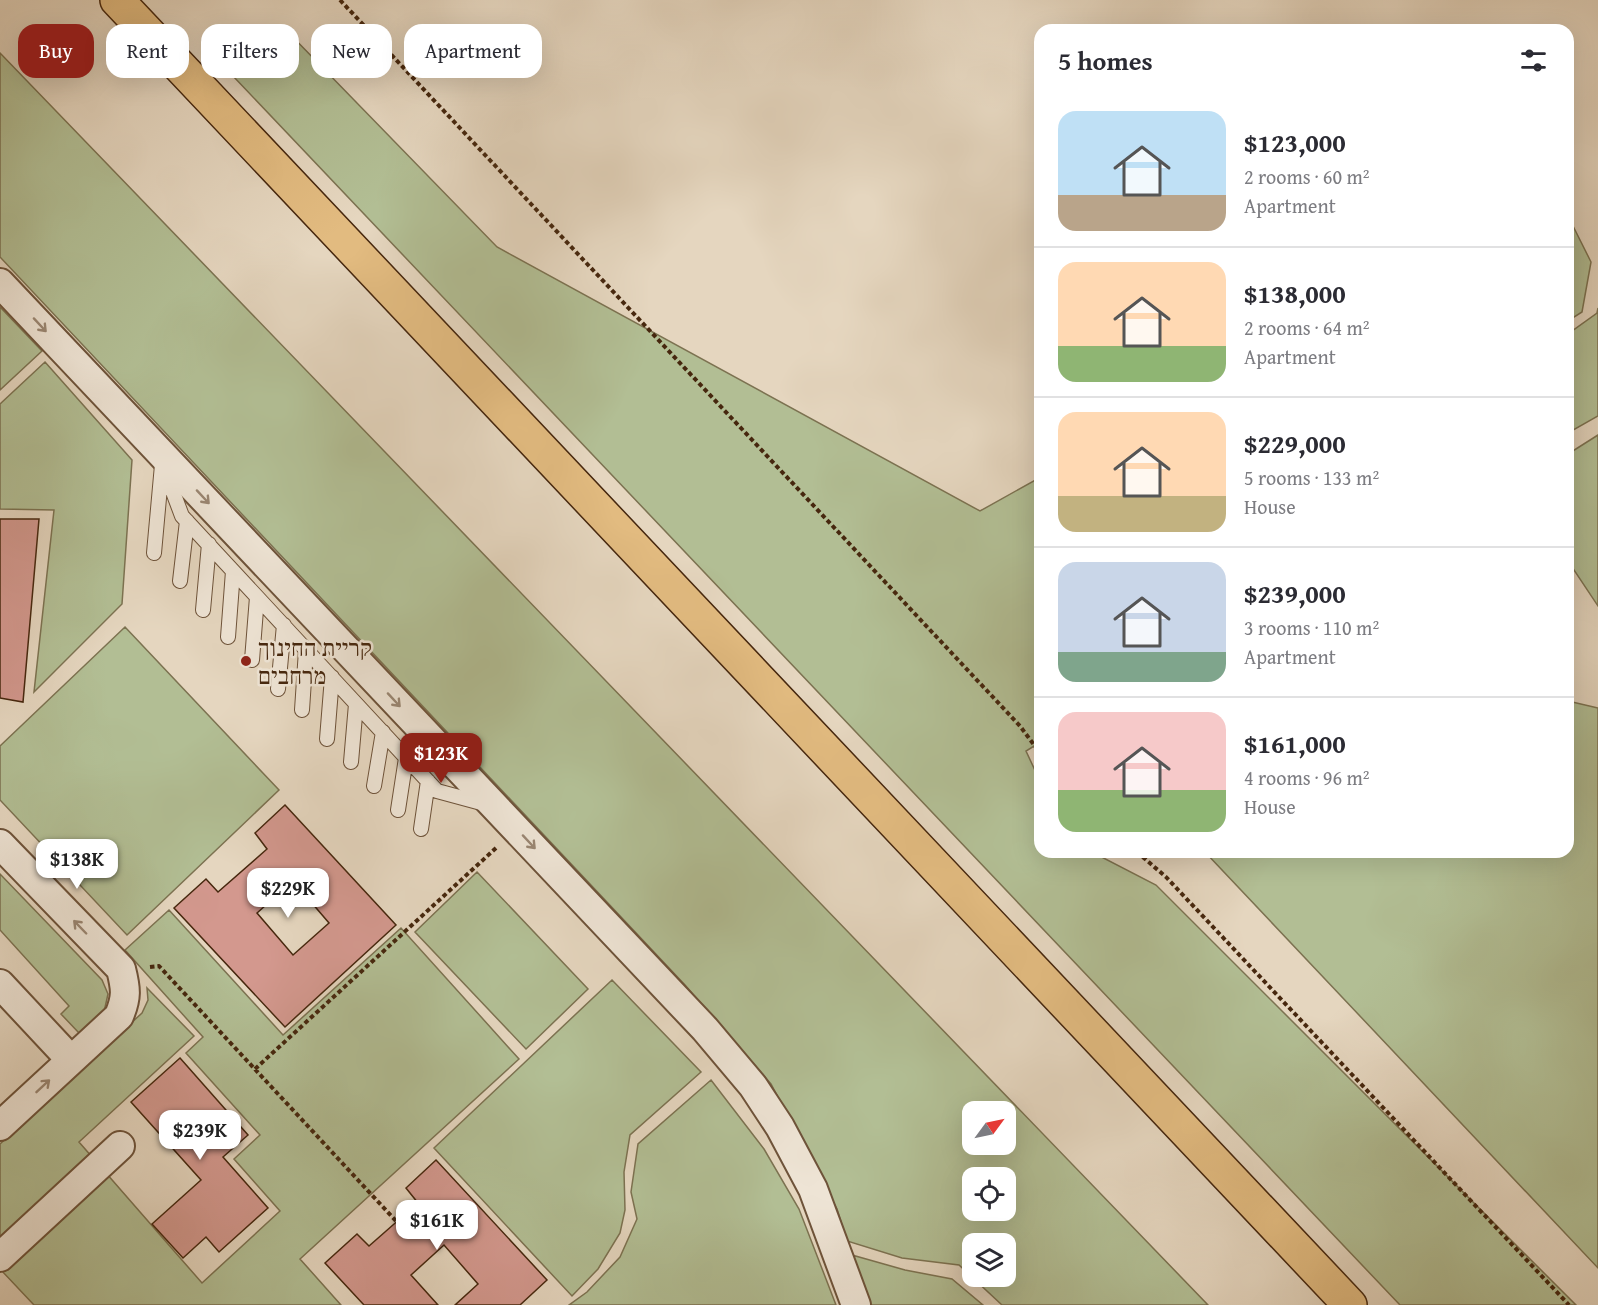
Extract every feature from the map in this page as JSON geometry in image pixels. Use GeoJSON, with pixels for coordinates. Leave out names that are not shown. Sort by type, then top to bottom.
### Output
{"type":"FeatureCollection","features":[{"type":"Feature","properties":{"kind":"main road"},"geometry":{"type":"LineString","coordinates":[[117,0],[1350,1305]]}},
{"type":"Feature","properties":{"kind":"street"},"geometry":{"type":"LineString","coordinates":[[0,283],[160,456],[705,1029],[753,1086],[780,1127],[813,1189],[856,1305]]}},
{"type":"Feature","properties":{"kind":"street"},"geometry":{"type":"LineString","coordinates":[[0,844],[121,969],[126,987],[125,1001],[119,1016],[0,1126]]}},
{"type":"Feature","properties":{"kind":"street"},"geometry":{"type":"LineString","coordinates":[[0,984],[71,1060]]}},
{"type":"Feature","properties":{"kind":"street"},"geometry":{"type":"LineString","coordinates":[[0,1257],[120,1146]]}},
{"type":"Feature","properties":{"kind":"lane"},"geometry":{"type":"LineString","coordinates":[[160,456],[182,516],[437,791],[495,807]]}},
{"type":"Feature","properties":{"kind":"lane"},"geometry":{"type":"LineString","coordinates":[[154,552],[160,456]]}},
{"type":"Feature","properties":{"kind":"lane"},"geometry":{"type":"LineString","coordinates":[[180,581],[187,521]]}},
{"type":"Feature","properties":{"kind":"lane"},"geometry":{"type":"LineString","coordinates":[[203,610],[208,544]]}},
{"type":"Feature","properties":{"kind":"lane"},"geometry":{"type":"LineString","coordinates":[[228,637],[233,571]]}},
{"type":"Feature","properties":{"kind":"lane"},"geometry":{"type":"LineString","coordinates":[[252,660],[257,597]]}},
{"type":"Feature","properties":{"kind":"lane"},"geometry":{"type":"LineString","coordinates":[[278,689],[284,625]]}},
{"type":"Feature","properties":{"kind":"lane"},"geometry":{"type":"LineString","coordinates":[[302,710],[306,650]]}},
{"type":"Feature","properties":{"kind":"lane"},"geometry":{"type":"LineString","coordinates":[[327,739],[332,677]]}},
{"type":"Feature","properties":{"kind":"lane"},"geometry":{"type":"LineString","coordinates":[[351,762],[356,704]]}},
{"type":"Feature","properties":{"kind":"lane"},"geometry":{"type":"LineString","coordinates":[[374,786],[382,732]]}},
{"type":"Feature","properties":{"kind":"lane"},"geometry":{"type":"LineString","coordinates":[[399,810],[406,758]]}},
{"type":"Feature","properties":{"kind":"lane"},"geometry":{"type":"LineString","coordinates":[[421,829],[428,781]]}},
{"type":"Feature","properties":{"kind":"path"},"geometry":{"type":"LineString","coordinates":[[340,0],[1020,726],[1034,745]]}},
{"type":"Feature","properties":{"kind":"path"},"geometry":{"type":"LineString","coordinates":[[255,1069],[517,829]]}},
{"type":"Feature","properties":{"kind":"path"},"geometry":{"type":"LineString","coordinates":[[1144,858],[1166,877],[1569,1305]]}},
{"type":"Feature","properties":{"kind":"path"},"geometry":{"type":"LineString","coordinates":[[121,969],[159,966],[397,1222]]}},
{"type":"Feature","properties":{"kind":"green space"},"geometry":{"type":"Polygon","coordinates":[[[299,43],[311,56],[311,78],[333,78],[497,247],[980,511],[1034,481],[1034,746],[1026,751],[1034,768],[1034,858],[1104,858],[1156,885],[1576,1305],[1400,1305],[235,78],[299,78],[299,43]]]}},
{"type":"Feature","properties":{"kind":"green space"},"geometry":{"type":"Polygon","coordinates":[[[0,53],[18,72],[18,78],[24,78],[1011,1101],[962,1101],[962,1155],[1016,1155],[1016,1106],[1208,1305],[1002,1305],[983,1287],[1016,1287],[1016,1233],[962,1233],[962,1268],[959,1265],[902,1258],[847,1241],[837,1209],[771,1084],[685,985],[0,257],[0,53]]]}},
{"type":"Feature","properties":{"kind":"green space"},"geometry":{"type":"Polygon","coordinates":[[[1574,228],[1591,262],[1582,312],[1574,317],[1574,228]]]}},
{"type":"Feature","properties":{"kind":"green space"},"geometry":{"type":"Polygon","coordinates":[[[0,307],[42,351],[0,390],[0,307]]]}},
{"type":"Feature","properties":{"kind":"green space"},"geometry":{"type":"Polygon","coordinates":[[[1598,308],[1598,416],[1574,430],[1574,330],[1597,313],[1598,308]]]}},
{"type":"Feature","properties":{"kind":"green space"},"geometry":{"type":"Polygon","coordinates":[[[45,362],[132,460],[122,604],[34,692],[54,510],[0,509],[0,404],[45,362]]]}},
{"type":"Feature","properties":{"kind":"green space"},"geometry":{"type":"Polygon","coordinates":[[[1598,435],[1598,606],[1574,570],[1574,450],[1598,435]]]}},
{"type":"Feature","properties":{"kind":"green space"},"geometry":{"type":"Polygon","coordinates":[[[125,627],[279,790],[127,935],[0,800],[0,746],[125,627]]]}},
{"type":"Feature","properties":{"kind":"green space"},"geometry":{"type":"Polygon","coordinates":[[[1574,702],[1598,708],[1598,1268],[1211,858],[1574,858],[1574,702]]]}},
{"type":"Feature","properties":{"kind":"green space"},"geometry":{"type":"Polygon","coordinates":[[[477,872],[588,989],[526,1049],[415,932],[477,872]]]}},
{"type":"Feature","properties":{"kind":"green space"},"geometry":{"type":"Polygon","coordinates":[[[0,874],[102,980],[108,994],[104,1012],[79,1033],[61,1014],[69,1006],[0,930],[0,874]]]}},
{"type":"Feature","properties":{"kind":"green space"},"geometry":{"type":"Polygon","coordinates":[[[169,910],[283,1035],[401,928],[519,1059],[300,1259],[341,1305],[34,1305],[0,1269],[0,1144],[142,1013],[148,1000],[147,988],[194,1036],[79,1142],[202,1283],[280,1211],[234,1159],[260,1135],[186,1053],[203,1037],[125,950],[169,910]]]}},
{"type":"Feature","properties":{"kind":"green space"},"geometry":{"type":"Polygon","coordinates":[[[612,980],[701,1072],[630,1135],[624,1172],[625,1210],[620,1233],[598,1269],[572,1296],[434,1148],[612,980]]]}},
{"type":"Feature","properties":{"kind":"green space"},"geometry":{"type":"Polygon","coordinates":[[[711,1080],[764,1149],[799,1209],[836,1305],[569,1305],[587,1292],[620,1257],[637,1219],[631,1192],[638,1144],[711,1080]]]}},
{"type":"Feature","properties":{"kind":"green space"},"geometry":{"type":"Polygon","coordinates":[[[852,1255],[905,1270],[952,1279],[983,1305],[870,1305],[852,1255]]]}},
{"type":"Feature","properties":{"kind":"building"},"geometry":{"type":"Polygon","coordinates":[[[0,519],[39,519],[23,702],[0,698],[0,519]]]}},
{"type":"Feature","properties":{"kind":"building"},"geometry":{"type":"Polygon","coordinates":[[[285,805],[396,925],[285,1027],[174,908],[206,879],[218,892],[267,849],[255,833],[285,805]],[[293,881],[257,913],[293,955],[329,923],[293,881]]]}},
{"type":"Feature","properties":{"kind":"building"},"geometry":{"type":"Polygon","coordinates":[[[180,1058],[248,1135],[223,1157],[268,1208],[219,1252],[206,1237],[183,1258],[152,1224],[201,1180],[131,1102],[180,1058]]]}},
{"type":"Feature","properties":{"kind":"building"},"geometry":{"type":"Polygon","coordinates":[[[436,1160],[547,1280],[520,1305],[455,1305],[478,1284],[444,1245],[411,1275],[438,1305],[364,1305],[325,1263],[357,1234],[369,1246],[418,1203],[406,1188],[436,1160]]]}},
{"type":"Feature","properties":{"kind":"place","name":"קריית החינוך מרחבים"},"geometry":{"type":"Point","coordinates":[246,661]}}]}
